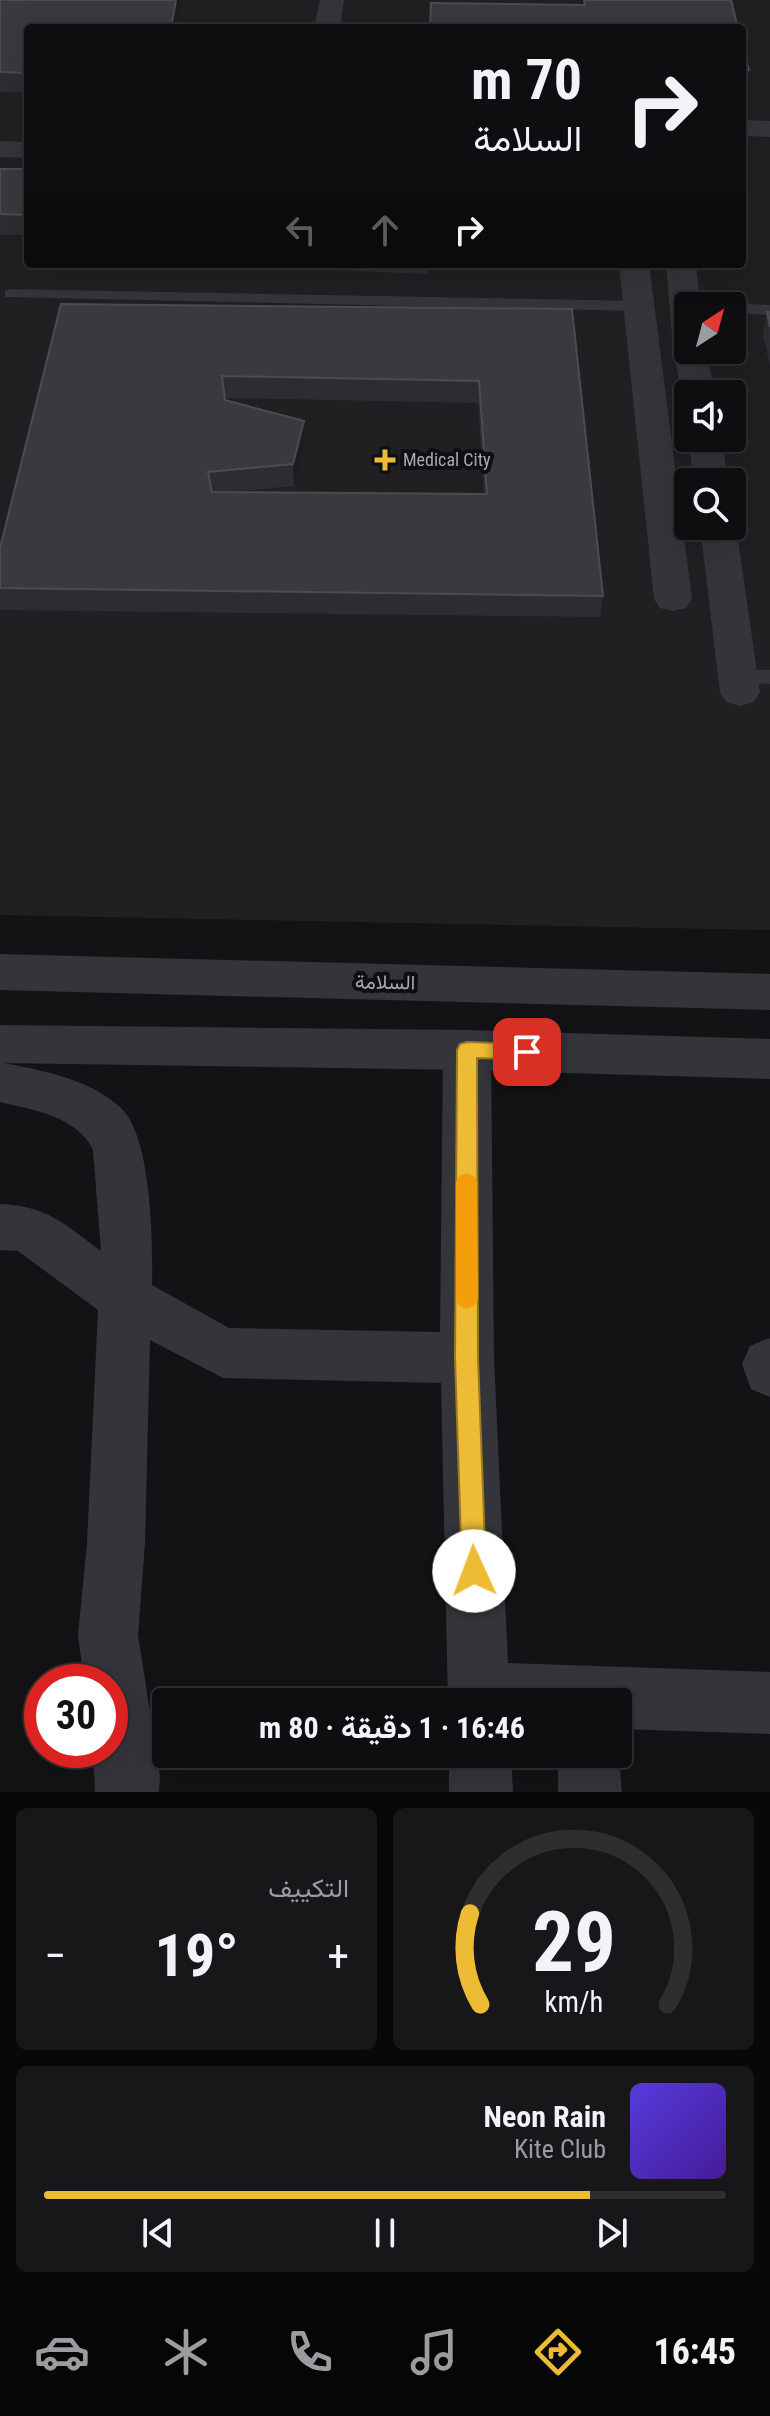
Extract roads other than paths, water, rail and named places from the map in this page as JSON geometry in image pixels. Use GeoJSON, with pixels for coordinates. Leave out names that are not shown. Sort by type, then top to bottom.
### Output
{"type":"FeatureCollection","features":[{"type":"Feature","properties":{"kind":"street"},"geometry":{"type":"LineString","coordinates":[[328,24],[332,0]]}},
{"type":"Feature","properties":{"kind":"street"},"geometry":{"type":"LineString","coordinates":[[746,128],[770,129]]}},
{"type":"Feature","properties":{"kind":"street"},"geometry":{"type":"LineString","coordinates":[[0,138],[24,137]]}},
{"type":"Feature","properties":{"kind":"street"},"geometry":{"type":"LineString","coordinates":[[746,145],[770,145]]}},
{"type":"Feature","properties":{"kind":"street"},"geometry":{"type":"LineString","coordinates":[[0,149],[24,150]]}},
{"type":"Feature","properties":{"kind":"street"},"geometry":{"type":"LineString","coordinates":[[634,268],[673,599]]}},
{"type":"Feature","properties":{"kind":"street"},"geometry":{"type":"LineString","coordinates":[[682,268],[688,292]]}},
{"type":"Feature","properties":{"kind":"street"},"geometry":{"type":"LineString","coordinates":[[721,540],[749,682]]}},
{"type":"Feature","properties":{"kind":"street","name":"السلامة"},"geometry":{"type":"LineString","coordinates":[[0,972],[770,992]]}},
{"type":"Feature","properties":{"kind":"street"},"geometry":{"type":"LineString","coordinates":[[0,1044],[467,1050],[770,1059]]}},
{"type":"Feature","properties":{"kind":"street"},"geometry":{"type":"LineString","coordinates":[[467,1050],[467,1358],[478,1688]]}},
{"type":"Feature","properties":{"kind":"street"},"geometry":{"type":"LineString","coordinates":[[0,1082],[65,1097],[105,1123],[118,1150],[127,1247],[116,1544],[108,1635],[128,1776],[127,1792]]}},
{"type":"Feature","properties":{"kind":"street"},"geometry":{"type":"LineString","coordinates":[[0,1227],[28,1228],[123,1297],[223,1353],[467,1358]]}},
{"type":"Feature","properties":{"kind":"street"},"geometry":{"type":"LineString","coordinates":[[769,1364],[770,1371]]}},
{"type":"Feature","properties":{"kind":"street"},"geometry":{"type":"LineString","coordinates":[[632,1714],[770,1703]]}},
{"type":"Feature","properties":{"kind":"street"},"geometry":{"type":"LineString","coordinates":[[480,1768],[481,1792]]}},
{"type":"Feature","properties":{"kind":"street"},"geometry":{"type":"LineString","coordinates":[[589,1768],[590,1792]]}},
{"type":"Feature","properties":{"kind":"lane"},"geometry":{"type":"LineString","coordinates":[[10,294],[639,306]]}},
{"type":"Feature","properties":{"kind":"lane"},"geometry":{"type":"LineString","coordinates":[[746,309],[770,310]]}},
{"type":"Feature","properties":{"kind":"place","name":"Medical City"},"geometry":{"type":"Point","coordinates":[385,460]}}]}
